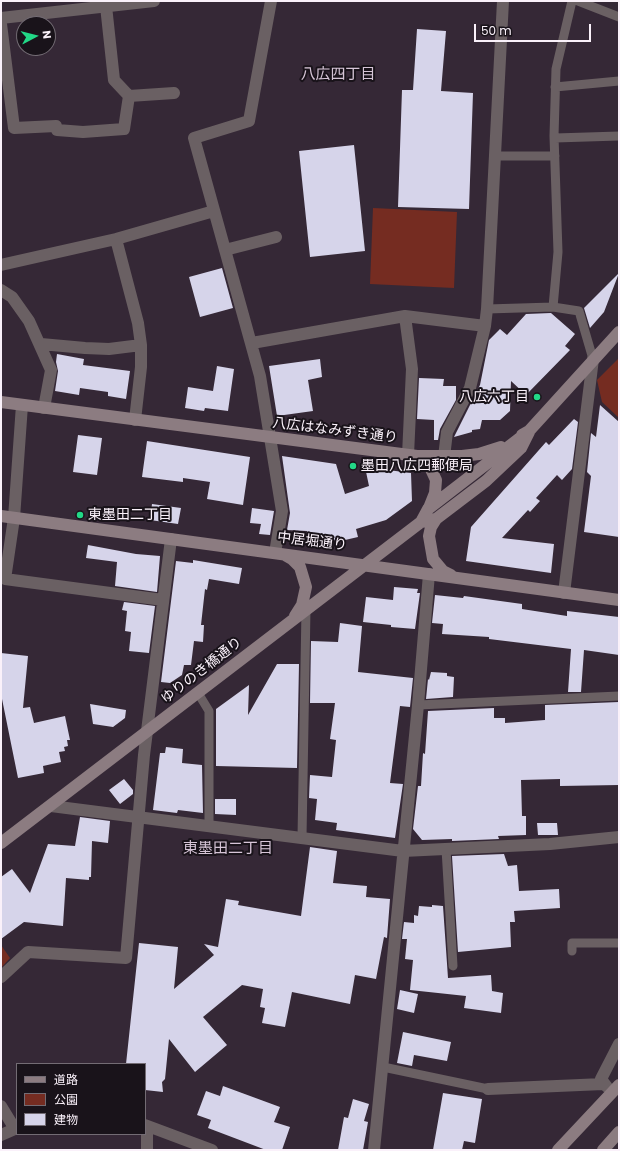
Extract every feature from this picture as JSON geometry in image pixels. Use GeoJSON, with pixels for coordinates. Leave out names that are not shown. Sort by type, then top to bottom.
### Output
{"type":"FeatureCollection","features":[{"type":"Feature","properties":{"kind":"street"},"geometry":{"type":"LineString","coordinates":[[1,18],[70,6],[106,6],[154,1]]}},
{"type":"Feature","properties":{"kind":"street"},"geometry":{"type":"LineString","coordinates":[[271,1],[249,121],[194,138],[260,376],[282,511],[280,554],[292,559],[300,567],[306,587],[302,605],[294,618]]}},
{"type":"Feature","properties":{"kind":"street"},"geometry":{"type":"LineString","coordinates":[[444,457],[447,432],[470,388],[485,326],[504,1]]}},
{"type":"Feature","properties":{"kind":"street"},"geometry":{"type":"LineString","coordinates":[[106,6],[114,80],[129,96]]}},
{"type":"Feature","properties":{"kind":"street"},"geometry":{"type":"LineString","coordinates":[[1,24],[14,128],[56,126],[57,130],[83,132],[124,129],[129,96]]}},
{"type":"Feature","properties":{"kind":"street"},"geometry":{"type":"LineString","coordinates":[[129,96],[174,93]]}},
{"type":"Feature","properties":{"kind":"street"},"geometry":{"type":"LineString","coordinates":[[1,265],[116,239],[214,211]]}},
{"type":"Feature","properties":{"kind":"street"},"geometry":{"type":"LineString","coordinates":[[225,250],[276,237]]}},
{"type":"Feature","properties":{"kind":"street"},"geometry":{"type":"LineString","coordinates":[[116,239],[138,323],[141,345],[141,367],[135,420]]}},
{"type":"Feature","properties":{"kind":"street"},"geometry":{"type":"LineString","coordinates":[[1,290],[12,297],[29,321],[51,370],[44,408]]}},
{"type":"Feature","properties":{"kind":"street"},"geometry":{"type":"LineString","coordinates":[[252,343],[405,316],[485,326]]}},
{"type":"Feature","properties":{"kind":"street"},"geometry":{"type":"LineString","coordinates":[[405,316],[412,369],[413,455],[429,465],[436,480],[435,493],[428,509]]}},
{"type":"Feature","properties":{"kind":"street","name":"八広はなみずき通り"},"geometry":{"type":"LineString","coordinates":[[1,402],[413,455],[444,457],[479,454],[494,450],[529,431],[619,332]]}},
{"type":"Feature","properties":{"kind":"street"},"geometry":{"type":"LineString","coordinates":[[40,344],[109,349],[141,345]]}},
{"type":"Feature","properties":{"kind":"street"},"geometry":{"type":"LineString","coordinates":[[564,593],[593,359]]}},
{"type":"Feature","properties":{"kind":"street"},"geometry":{"type":"LineString","coordinates":[[22,405],[14,518],[5,579],[163,600]]}},
{"type":"Feature","properties":{"kind":"street","name":"ゆりのき橋通り"},"geometry":{"type":"LineString","coordinates":[[3,839],[51,806],[421,522],[428,509],[529,431]]}},
{"type":"Feature","properties":{"kind":"street","name":"ゆりのき橋通り"},"geometry":{"type":"LineString","coordinates":[[421,522],[436,519],[486,481],[521,448],[529,431]]}},
{"type":"Feature","properties":{"kind":"street","name":"中居堀通り"},"geometry":{"type":"LineString","coordinates":[[1,516],[280,554],[366,564],[619,600]]}},
{"type":"Feature","properties":{"kind":"street"},"geometry":{"type":"LineString","coordinates":[[436,519],[431,527],[429,536],[433,559],[443,571],[454,577]]}},
{"type":"Feature","properties":{"kind":"street"},"geometry":{"type":"LineString","coordinates":[[1,977],[28,952],[126,958],[138,816],[171,539]]}},
{"type":"Feature","properties":{"kind":"street"},"geometry":{"type":"LineString","coordinates":[[374,1150],[418,705],[429,574]]}},
{"type":"Feature","properties":{"kind":"street"},"geometry":{"type":"LineString","coordinates":[[51,806],[403,851],[550,844],[619,838]]}},
{"type":"Feature","properties":{"kind":"street"},"geometry":{"type":"LineString","coordinates":[[603,1084],[601,1079],[619,1044]]}},
{"type":"Feature","properties":{"kind":"street"},"geometry":{"type":"LineString","coordinates":[[488,1089],[603,1084],[616,1089],[558,1150]]}},
{"type":"Feature","properties":{"kind":"street"},"geometry":{"type":"LineString","coordinates":[[1,1106],[16,1129],[1,1135]]}},
{"type":"Feature","properties":{"kind":"street"},"geometry":{"type":"LineString","coordinates":[[147,1150],[146,1125],[212,1150]]}},
{"type":"Feature","properties":{"kind":"street"},"geometry":{"type":"LineString","coordinates":[[603,1150],[619,1132]]}},
{"type":"Feature","properties":{"kind":"lane"},"geometry":{"type":"LineString","coordinates":[[553,307],[558,252],[554,138],[556,69],[572,1]]}},
{"type":"Feature","properties":{"kind":"lane"},"geometry":{"type":"LineString","coordinates":[[578,1],[619,17]]}},
{"type":"Feature","properties":{"kind":"lane"},"geometry":{"type":"LineString","coordinates":[[555,87],[619,81]]}},
{"type":"Feature","properties":{"kind":"lane"},"geometry":{"type":"LineString","coordinates":[[554,138],[619,136]]}},
{"type":"Feature","properties":{"kind":"lane"},"geometry":{"type":"LineString","coordinates":[[494,156],[555,156]]}},
{"type":"Feature","properties":{"kind":"lane"},"geometry":{"type":"LineString","coordinates":[[487,309],[553,307],[579,311],[593,359]]}},
{"type":"Feature","properties":{"kind":"lane"},"geometry":{"type":"LineString","coordinates":[[302,837],[306,609]]}},
{"type":"Feature","properties":{"kind":"lane"},"geometry":{"type":"LineString","coordinates":[[198,693],[209,711],[208,825]]}},
{"type":"Feature","properties":{"kind":"lane"},"geometry":{"type":"LineString","coordinates":[[418,705],[619,696]]}},
{"type":"Feature","properties":{"kind":"lane"},"geometry":{"type":"LineString","coordinates":[[446,849],[453,966]]}},
{"type":"Feature","properties":{"kind":"lane"},"geometry":{"type":"LineString","coordinates":[[572,951],[572,943],[619,942]]}},
{"type":"Feature","properties":{"kind":"lane"},"geometry":{"type":"LineString","coordinates":[[383,1067],[488,1089]]}},
{"type":"Feature","properties":{"kind":"green space"},"geometry":{"type":"Polygon","coordinates":[[[373,208],[457,212],[454,288],[370,284],[373,208]]]}},
{"type":"Feature","properties":{"kind":"green space"},"geometry":{"type":"Polygon","coordinates":[[[619,358],[619,418],[602,402],[597,380],[619,358]]]}},
{"type":"Feature","properties":{"kind":"green space"},"geometry":{"type":"Polygon","coordinates":[[[1,945],[10,958],[1,968],[1,945]]]}},
{"type":"Feature","properties":{"kind":"building"},"geometry":{"type":"Polygon","coordinates":[[[417,29],[446,31],[441,91],[473,93],[469,209],[398,207],[402,90],[413,90],[417,29]]]}},
{"type":"Feature","properties":{"kind":"building"},"geometry":{"type":"Polygon","coordinates":[[[354,145],[365,251],[310,257],[299,151],[354,145]]]}},
{"type":"Feature","properties":{"kind":"building"},"geometry":{"type":"Polygon","coordinates":[[[222,268],[233,308],[200,317],[189,277],[222,268]]]}},
{"type":"Feature","properties":{"kind":"building"},"geometry":{"type":"Polygon","coordinates":[[[619,273],[604,312],[590,328],[584,308],[619,273]]]}},
{"type":"Feature","properties":{"kind":"building"},"geometry":{"type":"Polygon","coordinates":[[[551,313],[575,334],[565,346],[570,350],[526,395],[511,381],[510,411],[500,420],[482,420],[480,429],[472,430],[472,432],[454,437],[480,385],[489,340],[500,329],[507,335],[526,314],[551,313]]]}},
{"type":"Feature","properties":{"kind":"building"},"geometry":{"type":"Polygon","coordinates":[[[57,354],[84,359],[83,365],[130,371],[126,399],[108,396],[108,392],[80,388],[79,395],[55,391],[58,371],[56,362],[57,354]]]}},
{"type":"Feature","properties":{"kind":"building"},"geometry":{"type":"Polygon","coordinates":[[[320,359],[322,377],[308,380],[313,411],[277,416],[269,366],[320,359]]]}},
{"type":"Feature","properties":{"kind":"building"},"geometry":{"type":"Polygon","coordinates":[[[217,366],[234,369],[228,411],[205,408],[204,411],[185,408],[188,387],[213,391],[217,366]]]}},
{"type":"Feature","properties":{"kind":"building"},"geometry":{"type":"Polygon","coordinates":[[[419,378],[444,379],[443,386],[456,386],[456,400],[440,429],[438,440],[434,440],[434,420],[417,419],[419,378]]]}},
{"type":"Feature","properties":{"kind":"building"},"geometry":{"type":"Polygon","coordinates":[[[600,405],[619,422],[619,537],[584,532],[591,476],[587,472],[591,433],[596,437],[600,405]]]}},
{"type":"Feature","properties":{"kind":"building"},"geometry":{"type":"Polygon","coordinates":[[[574,419],[578,422],[572,469],[562,480],[557,475],[536,498],[540,501],[530,512],[528,510],[502,538],[554,544],[551,573],[466,561],[471,527],[546,442],[549,445],[574,419]]]}},
{"type":"Feature","properties":{"kind":"building"},"geometry":{"type":"Polygon","coordinates":[[[78,435],[102,438],[97,475],[73,472],[78,435]]]}},
{"type":"Feature","properties":{"kind":"building"},"geometry":{"type":"Polygon","coordinates":[[[147,441],[250,457],[243,505],[207,499],[210,482],[183,478],[183,482],[142,477],[147,441]]]}},
{"type":"Feature","properties":{"kind":"building"},"geometry":{"type":"Polygon","coordinates":[[[282,456],[336,464],[345,494],[369,486],[365,467],[411,473],[412,501],[386,520],[356,529],[358,537],[345,540],[307,541],[307,531],[287,530],[290,513],[282,456]]]}},
{"type":"Feature","properties":{"kind":"building"},"geometry":{"type":"Polygon","coordinates":[[[152,504],[181,508],[178,524],[150,520],[152,504]]]}},
{"type":"Feature","properties":{"kind":"building"},"geometry":{"type":"Polygon","coordinates":[[[252,508],[274,511],[270,535],[259,534],[261,524],[250,523],[252,508]]]}},
{"type":"Feature","properties":{"kind":"building"},"geometry":{"type":"Polygon","coordinates":[[[88,545],[136,554],[160,556],[157,592],[115,586],[117,562],[86,558],[88,545]]]}},
{"type":"Feature","properties":{"kind":"building"},"geometry":{"type":"Polygon","coordinates":[[[193,560],[242,568],[239,584],[209,579],[207,590],[205,589],[201,625],[204,625],[203,642],[194,641],[191,665],[184,665],[182,675],[170,683],[161,682],[176,561],[193,563],[193,560]]]}},
{"type":"Feature","properties":{"kind":"building"},"geometry":{"type":"Polygon","coordinates":[[[394,587],[418,589],[417,593],[420,593],[415,629],[391,627],[391,625],[363,622],[366,597],[393,600],[394,587]]]}},
{"type":"Feature","properties":{"kind":"building"},"geometry":{"type":"Polygon","coordinates":[[[435,595],[463,598],[464,596],[522,604],[522,609],[567,616],[567,611],[619,617],[619,655],[584,650],[581,692],[568,692],[571,649],[489,639],[489,637],[442,634],[443,624],[432,623],[435,595]]]}},
{"type":"Feature","properties":{"kind":"building"},"geometry":{"type":"Polygon","coordinates":[[[124,602],[155,606],[149,653],[129,651],[131,632],[125,631],[127,611],[122,610],[124,602]]]}},
{"type":"Feature","properties":{"kind":"building"},"geometry":{"type":"Polygon","coordinates":[[[340,623],[362,626],[358,672],[413,678],[410,707],[400,706],[390,783],[403,784],[395,838],[336,830],[337,823],[315,820],[317,799],[309,798],[310,775],[332,777],[336,740],[330,739],[335,703],[310,703],[311,641],[338,642],[340,623]]]}},
{"type":"Feature","properties":{"kind":"building"},"geometry":{"type":"Polygon","coordinates":[[[1,653],[28,656],[23,708],[30,707],[34,723],[65,716],[70,740],[67,740],[68,746],[64,747],[65,751],[59,752],[61,762],[43,766],[44,773],[18,778],[1,694],[1,653]]]}},
{"type":"Feature","properties":{"kind":"building"},"geometry":{"type":"Polygon","coordinates":[[[277,664],[299,664],[297,768],[216,766],[216,709],[249,685],[248,715],[277,664]]]}},
{"type":"Feature","properties":{"kind":"building"},"geometry":{"type":"Polygon","coordinates":[[[431,672],[447,673],[447,676],[454,677],[453,697],[426,699],[428,679],[429,680],[431,672]]]}},
{"type":"Feature","properties":{"kind":"building"},"geometry":{"type":"Polygon","coordinates":[[[619,702],[619,785],[560,786],[560,779],[521,780],[522,816],[526,816],[526,835],[498,836],[499,839],[452,841],[452,839],[422,840],[413,829],[418,786],[421,786],[428,711],[494,708],[494,718],[505,718],[505,723],[545,720],[545,705],[619,702]]]}},
{"type":"Feature","properties":{"kind":"building"},"geometry":{"type":"Polygon","coordinates":[[[90,704],[126,710],[125,718],[113,727],[93,724],[90,704]]]}},
{"type":"Feature","properties":{"kind":"building"},"geometry":{"type":"Polygon","coordinates":[[[166,747],[183,749],[182,763],[202,765],[203,813],[178,810],[177,813],[153,810],[160,753],[165,753],[166,747]]]}},
{"type":"Feature","properties":{"kind":"building"},"geometry":{"type":"Polygon","coordinates":[[[124,779],[133,790],[133,794],[120,804],[109,790],[124,779]]]}},
{"type":"Feature","properties":{"kind":"building"},"geometry":{"type":"Polygon","coordinates":[[[215,799],[236,799],[236,815],[215,814],[215,799]]]}},
{"type":"Feature","properties":{"kind":"building"},"geometry":{"type":"Polygon","coordinates":[[[80,817],[110,821],[108,843],[92,841],[91,877],[89,877],[89,880],[66,878],[63,926],[24,922],[1,939],[1,877],[12,869],[30,893],[48,844],[75,846],[80,817]]]}},
{"type":"Feature","properties":{"kind":"building"},"geometry":{"type":"Polygon","coordinates":[[[537,823],[557,823],[558,835],[538,835],[537,823]]]}},
{"type":"Feature","properties":{"kind":"building"},"geometry":{"type":"Polygon","coordinates":[[[310,847],[337,851],[333,883],[367,886],[366,897],[390,899],[387,938],[384,937],[376,979],[355,975],[350,1004],[292,992],[285,1027],[262,1023],[265,1008],[260,1007],[263,989],[242,985],[203,1017],[227,1045],[195,1072],[169,1039],[165,1079],[162,1082],[163,1092],[146,1090],[146,1063],[126,1063],[139,943],[178,947],[174,989],[214,955],[204,944],[218,947],[226,899],[239,901],[238,905],[301,916],[310,847]]]}},
{"type":"Feature","properties":{"kind":"building"},"geometry":{"type":"Polygon","coordinates":[[[504,854],[508,866],[517,865],[519,891],[559,889],[560,908],[514,911],[515,922],[510,922],[511,947],[458,952],[452,856],[504,854]]]}},
{"type":"Feature","properties":{"kind":"building"},"geometry":{"type":"Polygon","coordinates":[[[432,905],[443,906],[448,978],[491,975],[492,991],[503,993],[501,1013],[464,1008],[466,996],[410,990],[413,960],[405,959],[407,939],[402,939],[404,922],[414,923],[414,915],[418,916],[419,906],[432,907],[432,905]]]}},
{"type":"Feature","properties":{"kind":"building"},"geometry":{"type":"Polygon","coordinates":[[[400,990],[418,994],[414,1013],[397,1009],[400,990]]]}},
{"type":"Feature","properties":{"kind":"building"},"geometry":{"type":"Polygon","coordinates":[[[403,1032],[451,1042],[447,1061],[414,1055],[412,1066],[397,1063],[403,1032]]]}},
{"type":"Feature","properties":{"kind":"building"},"geometry":{"type":"Polygon","coordinates":[[[223,1086],[280,1107],[274,1122],[290,1127],[282,1150],[266,1150],[208,1128],[211,1120],[197,1115],[206,1091],[220,1096],[223,1086]]]}},
{"type":"Feature","properties":{"kind":"building"},"geometry":{"type":"Polygon","coordinates":[[[443,1093],[482,1099],[475,1143],[464,1141],[462,1150],[433,1150],[443,1093]]]}},
{"type":"Feature","properties":{"kind":"building"},"geometry":{"type":"Polygon","coordinates":[[[353,1099],[369,1104],[364,1121],[368,1122],[363,1150],[338,1150],[344,1117],[348,1118],[353,1099]]]}},
{"type":"Feature","properties":{"kind":"place","name":"八広六丁目"},"geometry":{"type":"Point","coordinates":[537,397]}},
{"type":"Feature","properties":{"kind":"place","name":"墨田八広四郵便局"},"geometry":{"type":"Point","coordinates":[353,466]}},
{"type":"Feature","properties":{"kind":"place","name":"東墨田二丁目"},"geometry":{"type":"Point","coordinates":[80,515]}},
{"type":"Feature","properties":{"kind":"district","name":"八広四丁目"},"geometry":{"type":"Point","coordinates":[338,75]}},
{"type":"Feature","properties":{"kind":"district","name":"東墨田二丁目"},"geometry":{"type":"Point","coordinates":[228,849]}}]}
